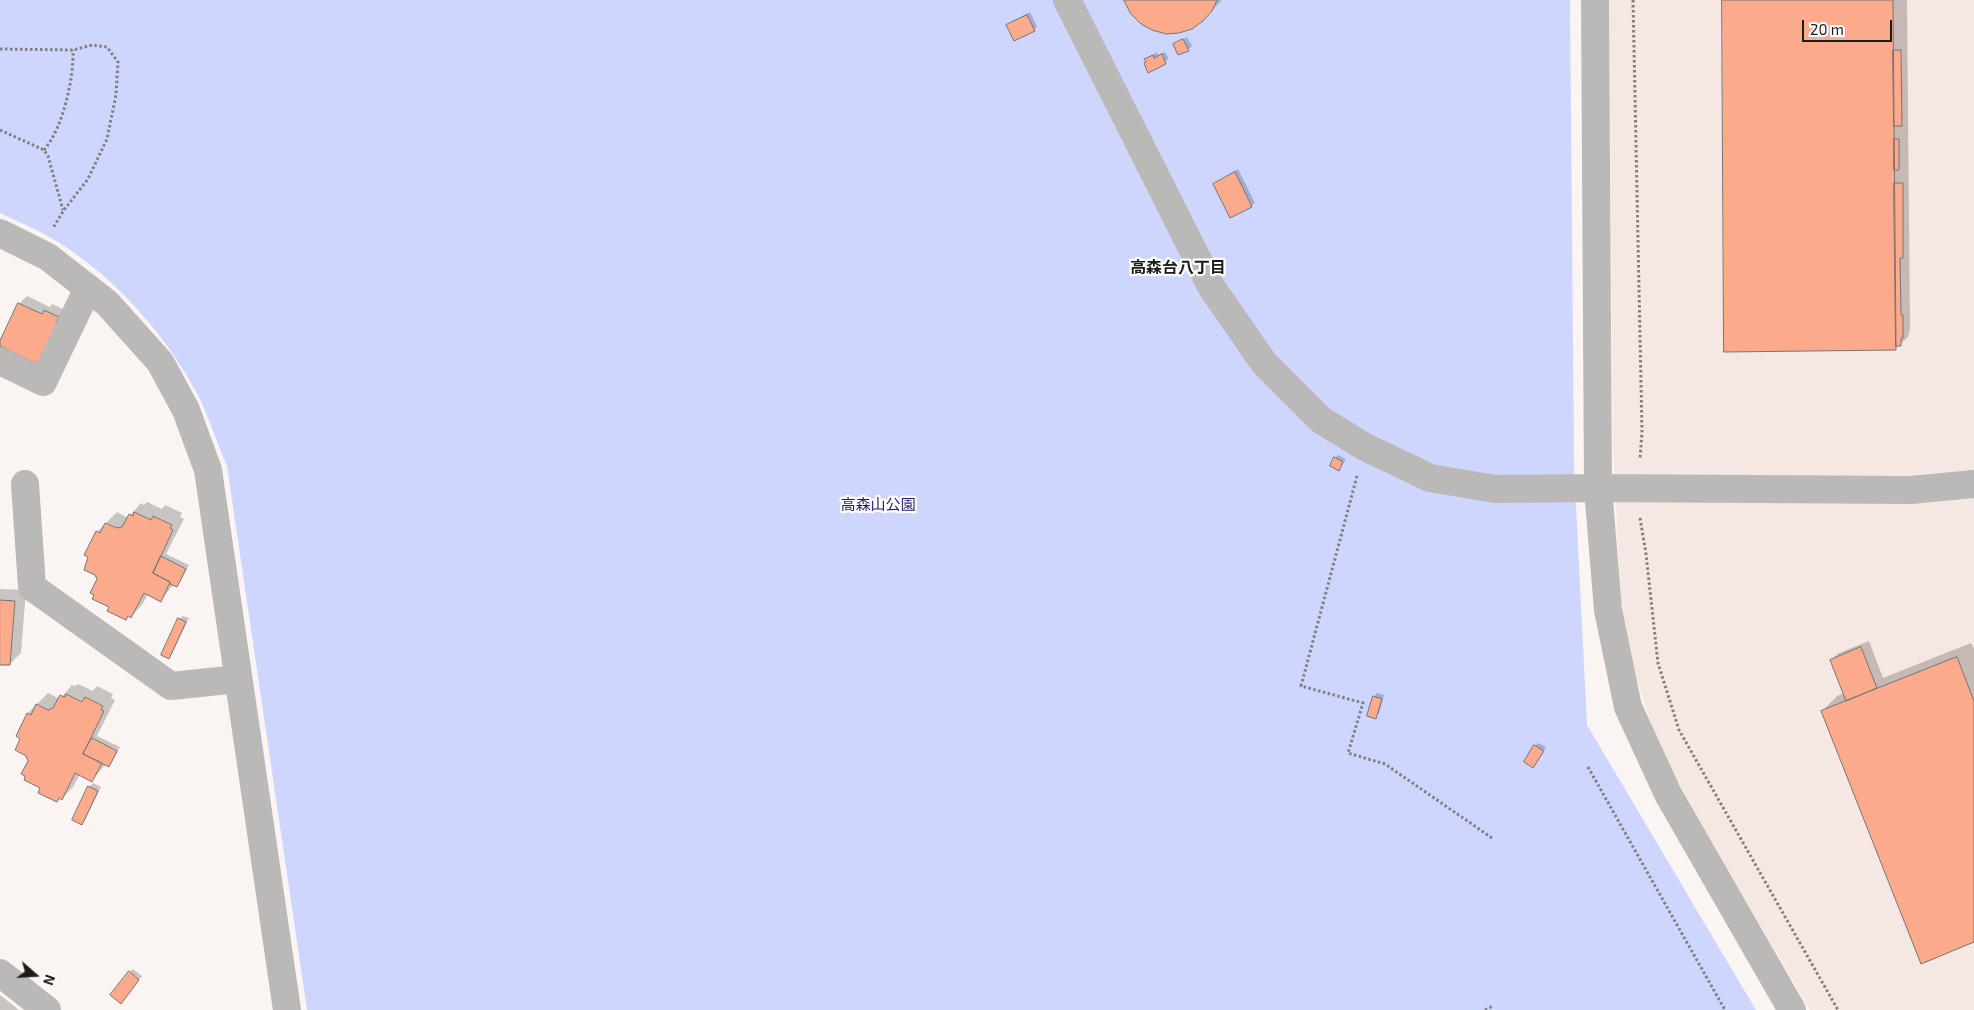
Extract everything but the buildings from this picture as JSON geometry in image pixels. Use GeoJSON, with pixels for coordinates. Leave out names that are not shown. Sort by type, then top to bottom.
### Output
{"type":"FeatureCollection","features":[{"type":"Feature","properties":{"kind":"street"},"geometry":{"type":"LineString","coordinates":[[1067,0],[1212,288],[1264,363],[1320,420],[1365,447],[1430,478],[1495,489],[1911,490],[1974,484]]}},
{"type":"Feature","properties":{"kind":"street"},"geometry":{"type":"LineString","coordinates":[[1595,0],[1598,488],[1608,610],[1628,707],[1668,794],[1792,1010]]}},
{"type":"Feature","properties":{"kind":"street"},"geometry":{"type":"LineString","coordinates":[[0,233],[48,257],[108,303],[160,362],[186,410],[208,470],[287,1010]]}},
{"type":"Feature","properties":{"kind":"street"},"geometry":{"type":"LineString","coordinates":[[0,361],[43,382],[88,288]]}},
{"type":"Feature","properties":{"kind":"street"},"geometry":{"type":"LineString","coordinates":[[25,484],[32,587],[171,686],[238,679]]}},
{"type":"Feature","properties":{"kind":"street"},"geometry":{"type":"LineString","coordinates":[[0,973],[47,1010]]}},
{"type":"Feature","properties":{"kind":"path"},"geometry":{"type":"LineString","coordinates":[[0,49],[73,50],[92,45],[107,47],[118,62],[116,95],[107,139],[88,179],[64,210],[39,253]]}},
{"type":"Feature","properties":{"kind":"path"},"geometry":{"type":"LineString","coordinates":[[44,150],[50,144],[67,101],[74,69],[73,50]]}},
{"type":"Feature","properties":{"kind":"path"},"geometry":{"type":"LineString","coordinates":[[0,130],[44,150],[48,156],[64,210]]}},
{"type":"Feature","properties":{"kind":"path"},"geometry":{"type":"LineString","coordinates":[[1365,447],[1301,686],[1363,703],[1348,753],[1385,764],[1492,838]]}},
{"type":"Feature","properties":{"kind":"path"},"geometry":{"type":"LineString","coordinates":[[1588,767],[1725,1010]]}},
{"type":"Feature","properties":{"kind":"path"},"geometry":{"type":"LineString","coordinates":[[1485,1010],[1493,1006]]}},
{"type":"Feature","properties":{"kind":"shaded area"},"geometry":{"type":"Polygon","coordinates":[[[1609,0],[1974,0],[1974,1010],[1810,1010],[1701,824],[1656,741],[1628,650],[1621,599],[1613,442],[1609,0]]]}},
{"type":"Feature","properties":{"kind":"green space","name":"高森山公園"},"geometry":{"type":"Polygon","coordinates":[[[0,0],[1570,0],[1574,466],[1587,725],[1756,1010],[307,1010],[227,466],[198,395],[185,372],[138,309],[80,257],[51,238],[0,213],[0,0]]]}},
{"type":"Feature","properties":{"kind":"district","name":"高森台八丁目"},"geometry":{"type":"Point","coordinates":[1178,268]}}]}
